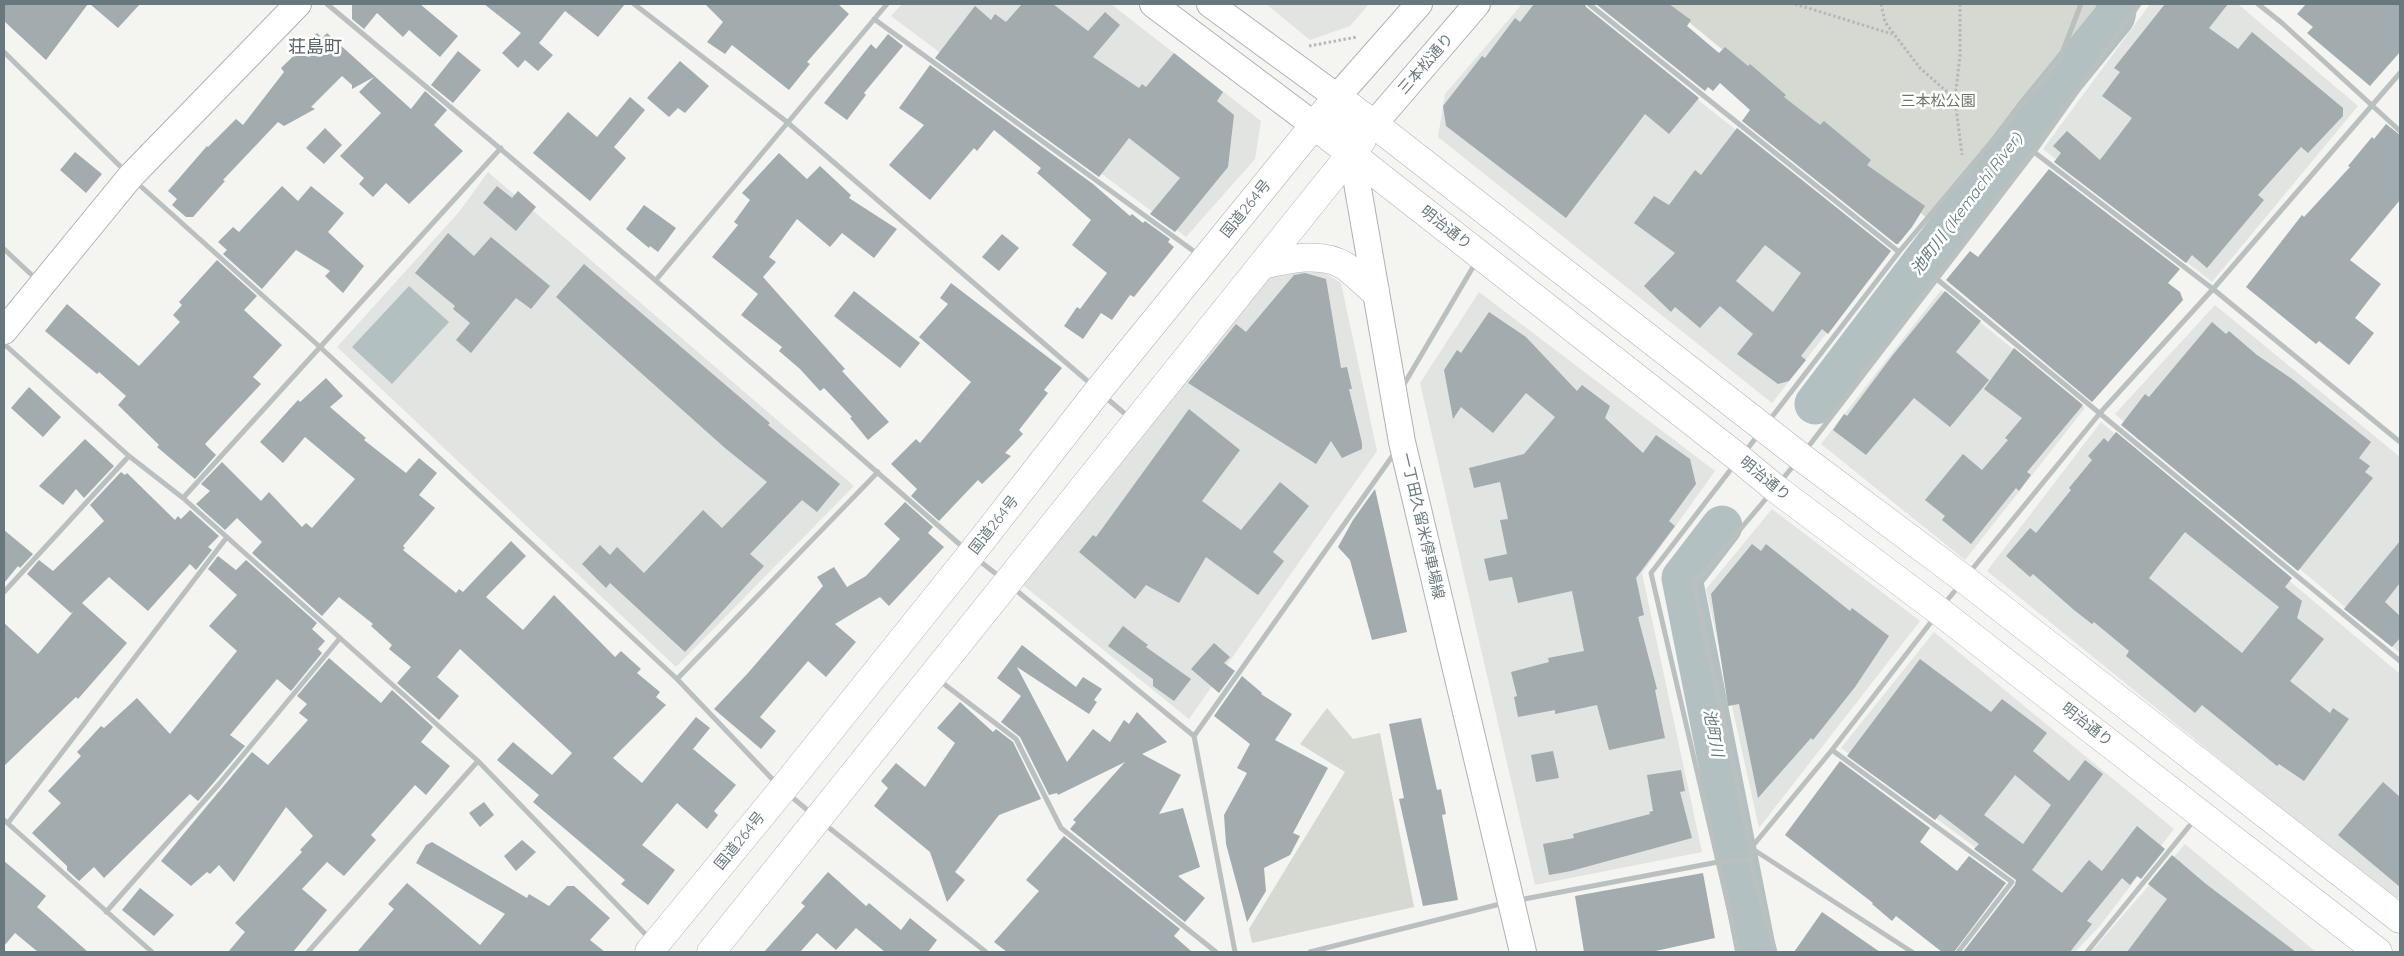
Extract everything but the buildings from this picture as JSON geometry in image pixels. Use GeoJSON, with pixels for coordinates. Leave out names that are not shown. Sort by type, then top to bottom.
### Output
{"type":"FeatureCollection","features":[{"type":"Feature","properties":{"kind":"highway","name":"国道264号"},"geometry":{"type":"LineString","coordinates":[[655,948],[971,554],[1098,391],[1337,97]]}},
{"type":"Feature","properties":{"kind":"highway"},"geometry":{"type":"LineString","coordinates":[[1337,97],[1801,457],[1964,579],[2400,919]]}},
{"type":"Feature","properties":{"kind":"highway"},"geometry":{"type":"LineString","coordinates":[[711,952],[1008,584],[1374,124]]}},
{"type":"Feature","properties":{"kind":"highway","name":"明治通り"},"geometry":{"type":"LineString","coordinates":[[1314,125],[1775,488],[1940,611],[2378,952]]}},
{"type":"Feature","properties":{"kind":"highway"},"geometry":{"type":"LineString","coordinates":[[1263,264],[1294,258],[1315,258],[1344,265],[1375,292]]}},
{"type":"Feature","properties":{"kind":"highway"},"geometry":{"type":"LineString","coordinates":[[2088,726],[2111,694]]}},
{"type":"Feature","properties":{"kind":"main road"},"geometry":{"type":"LineString","coordinates":[[4,331],[40,284],[130,177],[298,4]]}},
{"type":"Feature","properties":{"kind":"main road","name":"明治通り"},"geometry":{"type":"LineString","coordinates":[[1153,4],[1314,125]]}},
{"type":"Feature","properties":{"kind":"main road"},"geometry":{"type":"LineString","coordinates":[[1210,4],[1337,97],[1419,4]]}},
{"type":"Feature","properties":{"kind":"main road","name":"三本松通り"},"geometry":{"type":"LineString","coordinates":[[1374,124],[1477,4]]}},
{"type":"Feature","properties":{"kind":"main road","name":"一丁田久留米停車場線"},"geometry":{"type":"LineString","coordinates":[[1337,97],[1352,154],[1402,442],[1523,952]]}},
{"type":"Feature","properties":{"kind":"street"},"geometry":{"type":"LineString","coordinates":[[326,4],[501,148],[656,280],[971,554],[1194,736],[1235,952]]}},
{"type":"Feature","properties":{"kind":"street"},"geometry":{"type":"LineString","coordinates":[[634,4],[787,122],[1136,424]]}},
{"type":"Feature","properties":{"kind":"street"},"geometry":{"type":"LineString","coordinates":[[656,280],[887,4]]}},
{"type":"Feature","properties":{"kind":"street"},"geometry":{"type":"LineString","coordinates":[[1589,4],[1899,252]]}},
{"type":"Feature","properties":{"kind":"street"},"geometry":{"type":"LineString","coordinates":[[1739,952],[1651,573],[1899,252],[2058,61],[2081,4]]}},
{"type":"Feature","properties":{"kind":"street"},"geometry":{"type":"LineString","coordinates":[[1775,952],[1750,860],[1751,848],[1694,584],[1801,457],[1938,280],[2034,152],[2139,4]]}},
{"type":"Feature","properties":{"kind":"street"},"geometry":{"type":"LineString","coordinates":[[2258,4],[2282,23],[2370,106],[2400,131]]}},
{"type":"Feature","properties":{"kind":"street"},"geometry":{"type":"LineString","coordinates":[[874,19],[1204,259]]}},
{"type":"Feature","properties":{"kind":"street"},"geometry":{"type":"LineString","coordinates":[[4,52],[130,177],[320,347],[677,678],[782,790],[986,952]]}},
{"type":"Feature","properties":{"kind":"street"},"geometry":{"type":"LineString","coordinates":[[1751,848],[1832,750],[1964,579],[2100,413],[2212,289],[2400,73]]}},
{"type":"Feature","properties":{"kind":"street"},"geometry":{"type":"LineString","coordinates":[[183,498],[501,148]]}},
{"type":"Feature","properties":{"kind":"street"},"geometry":{"type":"LineString","coordinates":[[2034,152],[2212,289],[2400,442]]}},
{"type":"Feature","properties":{"kind":"street"},"geometry":{"type":"LineString","coordinates":[[4,249],[40,284]]}},
{"type":"Feature","properties":{"kind":"street"},"geometry":{"type":"LineString","coordinates":[[1394,400],[1480,255]]}},
{"type":"Feature","properties":{"kind":"street"},"geometry":{"type":"LineString","coordinates":[[1938,280],[2400,661]]}},
{"type":"Feature","properties":{"kind":"street"},"geometry":{"type":"LineString","coordinates":[[4,344],[129,456],[183,498],[228,537],[478,761],[655,948]]}},
{"type":"Feature","properties":{"kind":"street"},"geometry":{"type":"LineString","coordinates":[[1194,736],[1402,442]]}},
{"type":"Feature","properties":{"kind":"street"},"geometry":{"type":"LineString","coordinates":[[4,592],[129,456]]}},
{"type":"Feature","properties":{"kind":"street"},"geometry":{"type":"LineString","coordinates":[[677,678],[878,472]]}},
{"type":"Feature","properties":{"kind":"street"},"geometry":{"type":"LineString","coordinates":[[152,952],[6,822],[228,537]]}},
{"type":"Feature","properties":{"kind":"street"},"geometry":{"type":"LineString","coordinates":[[106,912],[219,784],[340,638]]}},
{"type":"Feature","properties":{"kind":"street"},"geometry":{"type":"LineString","coordinates":[[933,676],[1016,739],[1061,828],[1216,952]]}},
{"type":"Feature","properties":{"kind":"street"},"geometry":{"type":"LineString","coordinates":[[1832,750],[2012,882],[1958,952]]}},
{"type":"Feature","properties":{"kind":"street"},"geometry":{"type":"LineString","coordinates":[[308,952],[478,761]]}},
{"type":"Feature","properties":{"kind":"street"},"geometry":{"type":"LineString","coordinates":[[2087,952],[2200,813]]}},
{"type":"Feature","properties":{"kind":"street"},"geometry":{"type":"LineString","coordinates":[[1751,848],[1912,952]]}},
{"type":"Feature","properties":{"kind":"street"},"geometry":{"type":"LineString","coordinates":[[1310,952],[1511,902],[1718,862],[1750,860]]}},
{"type":"Feature","properties":{"kind":"path"},"geometry":{"type":"LineString","coordinates":[[1795,4],[1894,34]]}},
{"type":"Feature","properties":{"kind":"path"},"geometry":{"type":"LineString","coordinates":[[1881,4],[1885,22],[1920,68],[1955,100]]}},
{"type":"Feature","properties":{"kind":"path"},"geometry":{"type":"LineString","coordinates":[[1960,4],[1960,55],[1955,100],[1962,156]]}},
{"type":"Feature","properties":{"kind":"path"},"geometry":{"type":"LineString","coordinates":[[1304,47],[1357,36],[1362,30]]}},
{"type":"Feature","properties":{"kind":"shaded area"},"geometry":{"type":"Polygon","coordinates":[[[902,4],[1111,4],[1261,121],[1255,159],[1186,237],[891,16],[902,4]]]}},
{"type":"Feature","properties":{"kind":"shaded area"},"geometry":{"type":"Polygon","coordinates":[[[1266,4],[1369,4],[1350,26],[1310,40],[1266,4]]]}},
{"type":"Feature","properties":{"kind":"shaded area"},"geometry":{"type":"Polygon","coordinates":[[[1522,4],[1577,4],[1890,252],[1772,403],[1438,137],[1445,94],[1522,4]]]}},
{"type":"Feature","properties":{"kind":"shaded area"},"geometry":{"type":"Polygon","coordinates":[[[2150,4],[2238,4],[2358,106],[2212,282],[2043,149],[2150,4]]]}},
{"type":"Feature","properties":{"kind":"shaded area"},"geometry":{"type":"Polygon","coordinates":[[[488,172],[854,486],[676,667],[337,347],[459,212],[488,172]]]}},
{"type":"Feature","properties":{"kind":"shaded area"},"geometry":{"type":"Polygon","coordinates":[[[1272,270],[1320,270],[1341,283],[1377,451],[1189,719],[1023,585],[1272,270]]]}},
{"type":"Feature","properties":{"kind":"shaded area"},"geometry":{"type":"Polygon","coordinates":[[[409,286],[449,322],[392,384],[352,347],[409,286]]]}},
{"type":"Feature","properties":{"kind":"shaded area"},"geometry":{"type":"Polygon","coordinates":[[[1941,290],[2085,408],[1965,560],[1821,444],[1941,290]]]}},
{"type":"Feature","properties":{"kind":"shaded area"},"geometry":{"type":"Polygon","coordinates":[[[1479,292],[1715,471],[1642,573],[1702,852],[1535,885],[1420,383],[1479,292]]]}},
{"type":"Feature","properties":{"kind":"shaded area"},"geometry":{"type":"Polygon","coordinates":[[[2215,305],[2400,457],[2400,653],[2115,414],[2215,305]]]}},
{"type":"Feature","properties":{"kind":"shaded area"},"geometry":{"type":"Polygon","coordinates":[[[2101,422],[2400,674],[2400,897],[2392,899],[1987,571],[2101,422]]]}},
{"type":"Feature","properties":{"kind":"shaded area"},"geometry":{"type":"Polygon","coordinates":[[[1772,509],[1920,621],[1759,828],[1706,589],[1772,509]]]}},
{"type":"Feature","properties":{"kind":"shaded area"},"geometry":{"type":"Polygon","coordinates":[[[1934,632],[2174,829],[2099,927],[2075,952],[1966,952],[2018,879],[1841,748],[1934,632]]]}},
{"type":"Feature","properties":{"kind":"shaded area"},"geometry":{"type":"Polygon","coordinates":[[[2185,844],[2316,952],[2091,952],[2185,844]]]}},
{"type":"Feature","properties":{"kind":"green space","name":"三本松公園"},"geometry":{"type":"Polygon","coordinates":[[[1667,4],[2127,4],[1956,242],[1667,4]]]}},
{"type":"Feature","properties":{"kind":"green space"},"geometry":{"type":"Polygon","coordinates":[[[1327,708],[1353,739],[1380,733],[1414,907],[1252,943],[1249,929],[1345,772],[1300,744],[1327,708]]]}},
{"type":"Feature","properties":{"kind":"waterway","name":"池町川 (Ikemachi River)"},"geometry":{"type":"LineString","coordinates":[[1815,404],[2036,113],[2115,16],[2117,4]]}},
{"type":"Feature","properties":{"kind":"waterway","name":"池町川"},"geometry":{"type":"LineString","coordinates":[[1722,526],[1682,578],[1756,952]]}},
{"type":"Feature","properties":{"kind":"district","name":"荘島町"},"geometry":{"type":"Point","coordinates":[315,48]}}]}
